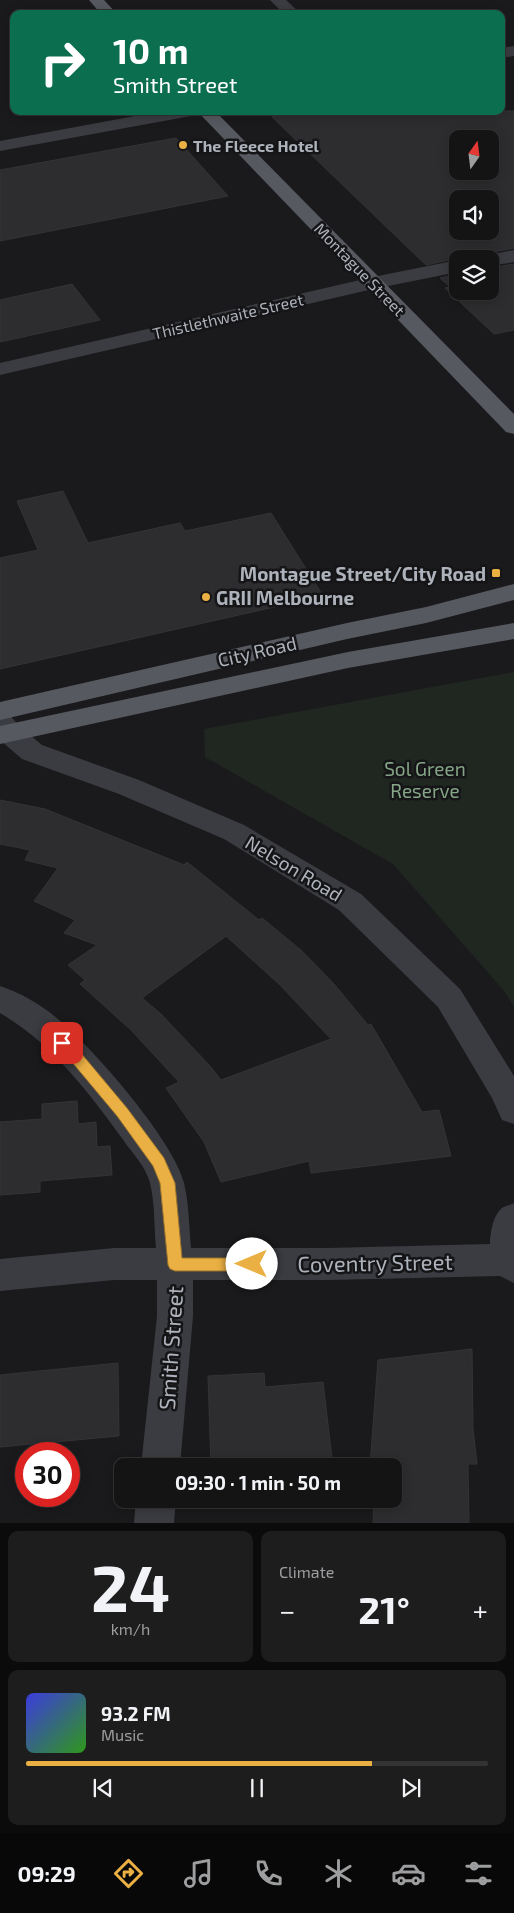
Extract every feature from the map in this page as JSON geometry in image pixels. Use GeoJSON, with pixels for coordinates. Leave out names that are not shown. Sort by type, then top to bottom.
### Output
{"type":"FeatureCollection","features":[{"type":"Feature","properties":{"kind":"main road"},"geometry":{"type":"LineString","coordinates":[[96,0],[106,10]]}},
{"type":"Feature","properties":{"kind":"main road","name":"Montague Street"},"geometry":{"type":"LineString","coordinates":[[209,115],[514,426]]}},
{"type":"Feature","properties":{"kind":"main road","name":"City Road"},"geometry":{"type":"LineString","coordinates":[[2,725],[337,633],[426,615],[514,592]]}},
{"type":"Feature","properties":{"kind":"main road","name":"City Road"},"geometry":{"type":"LineString","coordinates":[[2,725],[514,631]]}},
{"type":"Feature","properties":{"kind":"street"},"geometry":{"type":"LineString","coordinates":[[277,0],[289,10]]}},
{"type":"Feature","properties":{"kind":"street"},"geometry":{"type":"LineString","coordinates":[[0,146],[169,115]]}},
{"type":"Feature","properties":{"kind":"street"},"geometry":{"type":"LineString","coordinates":[[499,258],[514,256]]}},
{"type":"Feature","properties":{"kind":"street","name":"Thistlethwaite Street"},"geometry":{"type":"LineString","coordinates":[[0,369],[373,283],[449,268]]}},
{"type":"Feature","properties":{"kind":"street","name":"Nelson Road"},"geometry":{"type":"LineString","coordinates":[[2,725],[32,752],[129,787],[234,832],[350,902],[449,998],[506,1092],[514,1110]]}},
{"type":"Feature","properties":{"kind":"street","name":"Smith Street"},"geometry":{"type":"LineString","coordinates":[[0,998],[42,1024],[76,1056],[122,1112],[159,1163],[167,1183],[175,1265],[175,1316],[161,1458]]}},
{"type":"Feature","properties":{"kind":"street"},"geometry":{"type":"LineString","coordinates":[[512,1263],[506,1242],[510,1225],[514,1219]]}},
{"type":"Feature","properties":{"kind":"street","name":"Coventry Street"},"geometry":{"type":"LineString","coordinates":[[0,1275],[114,1264],[512,1263]]}},
{"type":"Feature","properties":{"kind":"street"},"geometry":{"type":"LineString","coordinates":[[154,1523],[155,1508]]}},
{"type":"Feature","properties":{"kind":"green space","name":"Sol Green Reserve"},"geometry":{"type":"Polygon","coordinates":[[[514,672],[514,1007],[505,992],[393,864],[205,757],[204,729],[514,672]]]}},
{"type":"Feature","properties":{"kind":"building"},"geometry":{"type":"Polygon","coordinates":[[[505,111],[514,111],[514,248],[499,251],[449,250],[449,260],[426,265],[272,117],[283,115],[505,115],[505,111]]]}},
{"type":"Feature","properties":{"kind":"building"},"geometry":{"type":"Polygon","coordinates":[[[176,138],[228,196],[0,241],[0,170],[176,138]]]}},
{"type":"Feature","properties":{"kind":"building"},"geometry":{"type":"Polygon","coordinates":[[[514,264],[514,330],[494,334],[458,300],[499,300],[499,266],[514,264]]]}},
{"type":"Feature","properties":{"kind":"building"},"geometry":{"type":"Polygon","coordinates":[[[449,276],[449,286],[440,278],[449,276]]]}},
{"type":"Feature","properties":{"kind":"building"},"geometry":{"type":"Polygon","coordinates":[[[72,284],[100,320],[0,342],[0,300],[72,284]]]}},
{"type":"Feature","properties":{"kind":"building"},"geometry":{"type":"Polygon","coordinates":[[[63,491],[88,543],[180,523],[185,531],[271,513],[323,596],[0,669],[0,558],[38,550],[17,501],[63,491]]]}},
{"type":"Feature","properties":{"kind":"building"},"geometry":{"type":"Polygon","coordinates":[[[0,800],[45,809],[184,865],[187,862],[259,920],[262,918],[302,951],[334,984],[368,1025],[371,1024],[422,1112],[439,1110],[451,1156],[311,1173],[309,1161],[221,1182],[204,1142],[166,1088],[179,1082],[131,1030],[80,984],[85,980],[68,965],[97,945],[64,933],[75,920],[34,901],[58,868],[25,860],[30,850],[0,844],[0,800]],[[226,936],[142,998],[161,1014],[221,1080],[331,1039],[280,985],[226,936]]]}},
{"type":"Feature","properties":{"kind":"building"},"geometry":{"type":"Polygon","coordinates":[[[77,1101],[78,1124],[96,1122],[97,1147],[110,1146],[112,1175],[40,1181],[40,1192],[0,1195],[0,1122],[42,1119],[42,1104],[77,1101]]]}},
{"type":"Feature","properties":{"kind":"building"},"geometry":{"type":"Polygon","coordinates":[[[472,1349],[473,1429],[477,1464],[468,1464],[469,1523],[373,1523],[374,1508],[402,1508],[402,1458],[371,1458],[378,1360],[472,1349]]]}},
{"type":"Feature","properties":{"kind":"building"},"geometry":{"type":"Polygon","coordinates":[[[118,1363],[119,1436],[54,1442],[15,1442],[15,1446],[0,1447],[0,1375],[118,1363]]]}},
{"type":"Feature","properties":{"kind":"building"},"geometry":{"type":"Polygon","coordinates":[[[264,1373],[265,1387],[323,1382],[332,1458],[211,1458],[208,1376],[264,1373]]]}},
{"type":"Feature","properties":{"kind":"place","name":"The Fleece Hotel"},"geometry":{"type":"Point","coordinates":[183,145]}},
{"type":"Feature","properties":{"kind":"place","name":"Montague Street/City Road"},"geometry":{"type":"Point","coordinates":[496,573]}},
{"type":"Feature","properties":{"kind":"place","name":"GRII Melbourne"},"geometry":{"type":"Point","coordinates":[206,597]}},
{"type":"Feature","properties":{"kind":"route"},"geometry":{"type":"LineString","coordinates":[[62,1043],[76,1056],[122,1112],[159,1163],[167,1183],[175,1265],[252,1264]]}}]}
